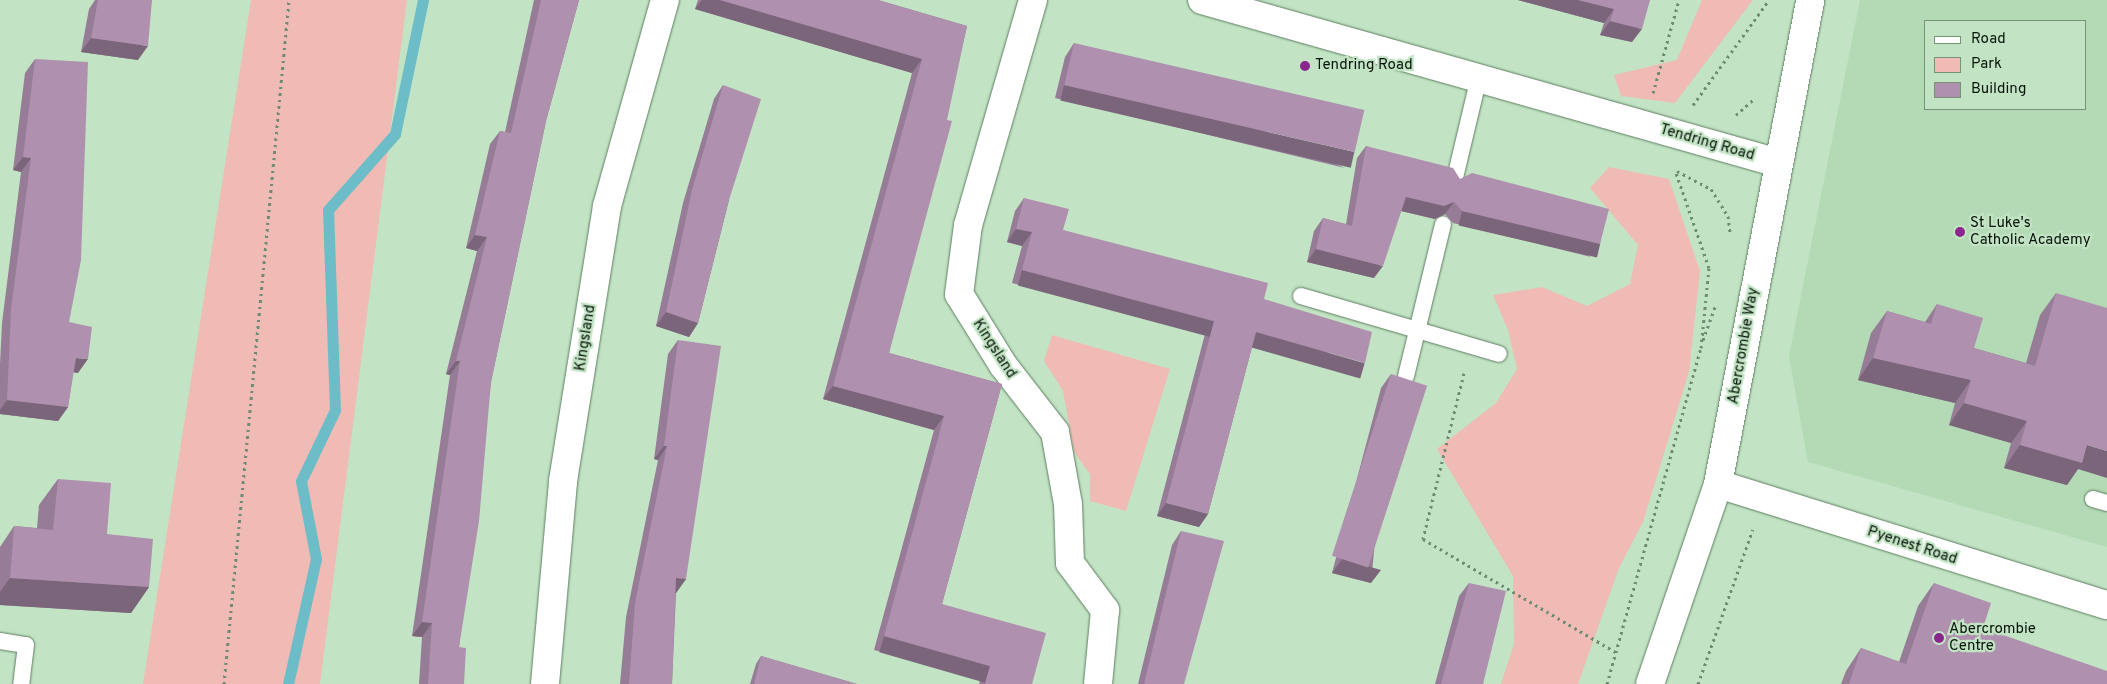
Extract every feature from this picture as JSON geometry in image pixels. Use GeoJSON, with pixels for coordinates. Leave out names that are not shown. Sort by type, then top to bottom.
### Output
{"type":"FeatureCollection","features":[{"type":"Feature","properties":{"kind":"street","name":"Kingsland"},"geometry":{"type":"LineString","coordinates":[[545,684],[563,481],[607,206],[665,0]]}},
{"type":"Feature","properties":{"kind":"street","name":"Kingsland"},"geometry":{"type":"LineString","coordinates":[[1033,0],[968,225],[959,294],[1003,365],[1055,432],[1068,504],[1070,563],[1105,610],[1098,684]]}},
{"type":"Feature","properties":{"kind":"street","name":"Abercrombie Way"},"geometry":{"type":"LineString","coordinates":[[1650,684],[1718,484],[1810,0]]}},
{"type":"Feature","properties":{"kind":"street","name":"Tendring Road"},"geometry":{"type":"LineString","coordinates":[[1213,1],[1778,163]]}},
{"type":"Feature","properties":{"kind":"street","name":"Pyenest Road"},"geometry":{"type":"LineString","coordinates":[[1718,484],[2107,605]]}},
{"type":"Feature","properties":{"kind":"lane"},"geometry":{"type":"LineString","coordinates":[[1454,182],[1479,78]]}},
{"type":"Feature","properties":{"kind":"lane"},"geometry":{"type":"LineString","coordinates":[[1406,376],[1443,224]]}},
{"type":"Feature","properties":{"kind":"lane"},"geometry":{"type":"LineString","coordinates":[[1301,296],[1500,354]]}},
{"type":"Feature","properties":{"kind":"lane"},"geometry":{"type":"LineString","coordinates":[[0,641],[26,645],[21,684]]}},
{"type":"Feature","properties":{"kind":"path"},"geometry":{"type":"LineString","coordinates":[[224,684],[289,0]]}},
{"type":"Feature","properties":{"kind":"path"},"geometry":{"type":"LineString","coordinates":[[1651,101],[1679,0]]}},
{"type":"Feature","properties":{"kind":"path"},"geometry":{"type":"LineString","coordinates":[[1688,111],[1770,0]]}},
{"type":"Feature","properties":{"kind":"path"},"geometry":{"type":"LineString","coordinates":[[1733,118],[1758,93]]}},
{"type":"Feature","properties":{"kind":"path"},"geometry":{"type":"LineString","coordinates":[[1666,166],[1711,190],[1728,216],[1731,243]]}},
{"type":"Feature","properties":{"kind":"path"},"geometry":{"type":"LineString","coordinates":[[1675,170],[1709,268],[1701,348]]}},
{"type":"Feature","properties":{"kind":"path"},"geometry":{"type":"LineString","coordinates":[[1607,684],[1618,653],[1701,348],[1719,293]]}},
{"type":"Feature","properties":{"kind":"path"},"geometry":{"type":"LineString","coordinates":[[1470,346],[1423,539],[1618,653]]}},
{"type":"Feature","properties":{"kind":"path"},"geometry":{"type":"LineString","coordinates":[[1698,684],[1764,499]]}},
{"type":"Feature","properties":{"kind":"shaded area","name":"St Luke's Catholic Academy"},"geometry":{"type":"Polygon","coordinates":[[[1860,0],[2107,0],[2107,547],[1808,462],[1789,356],[1860,0]]]}},
{"type":"Feature","properties":{"kind":"green space"},"geometry":{"type":"Polygon","coordinates":[[[251,0],[407,0],[320,684],[143,684],[251,0]]]}},
{"type":"Feature","properties":{"kind":"green space"},"geometry":{"type":"Polygon","coordinates":[[[1702,0],[1753,0],[1675,103],[1621,96],[1614,75],[1677,60],[1702,0]]]}},
{"type":"Feature","properties":{"kind":"green space"},"geometry":{"type":"Polygon","coordinates":[[[1609,167],[1669,179],[1700,271],[1689,372],[1643,522],[1619,568],[1578,684],[1501,684],[1514,644],[1513,576],[1437,449],[1496,403],[1517,369],[1508,330],[1493,295],[1542,287],[1587,306],[1630,284],[1638,245],[1590,188],[1609,167]]]}},
{"type":"Feature","properties":{"kind":"green space"},"geometry":{"type":"Polygon","coordinates":[[[1052,335],[1170,369],[1126,511],[1090,501],[1090,474],[1074,452],[1063,391],[1044,361],[1052,335]]]}},
{"type":"Feature","properties":{"kind":"building"},"geometry":{"type":"Polygon","coordinates":[[[98,0],[152,0],[148,46],[91,38],[98,0]]]}},
{"type":"Feature","properties":{"kind":"building"},"geometry":{"type":"Polygon","coordinates":[[[541,0],[579,0],[546,121],[491,382],[479,521],[459,647],[466,648],[464,684],[428,684],[432,623],[422,622],[460,361],[456,361],[487,237],[475,235],[500,131],[511,133],[541,0]]]}},
{"type":"Feature","properties":{"kind":"building"},"geometry":{"type":"Polygon","coordinates":[[[720,0],[878,0],[967,26],[947,120],[952,121],[889,353],[1002,384],[942,604],[1046,633],[1032,684],[985,684],[990,666],[884,636],[944,416],[833,386],[922,59],[720,0]]]}},
{"type":"Feature","properties":{"kind":"building"},"geometry":{"type":"Polygon","coordinates":[[[1578,0],[1650,0],[1642,29],[1610,21],[1614,9],[1578,0]]]}},
{"type":"Feature","properties":{"kind":"building"},"geometry":{"type":"Polygon","coordinates":[[[1074,43],[1364,110],[1355,152],[1064,85],[1074,43]]]}},
{"type":"Feature","properties":{"kind":"building"},"geometry":{"type":"Polygon","coordinates":[[[35,59],[88,62],[81,260],[69,322],[92,327],[88,359],[76,358],[68,407],[7,400],[11,309],[31,158],[23,157],[35,59]]]}},
{"type":"Feature","properties":{"kind":"building"},"geometry":{"type":"Polygon","coordinates":[[[723,85],[761,99],[729,200],[698,323],[666,312],[692,190],[723,85]]]}},
{"type":"Feature","properties":{"kind":"building"},"geometry":{"type":"Polygon","coordinates":[[[1366,146],[1453,168],[1460,179],[1472,173],[1609,209],[1600,244],[1462,211],[1454,202],[1444,206],[1406,197],[1383,266],[1316,249],[1323,218],[1352,226],[1366,146]]]}},
{"type":"Feature","properties":{"kind":"building"},"geometry":{"type":"Polygon","coordinates":[[[1024,198],[1069,209],[1063,230],[1268,283],[1264,299],[1372,332],[1365,363],[1256,332],[1208,514],[1166,503],[1214,321],[1022,270],[1032,232],[1016,229],[1024,198]]]}},
{"type":"Feature","properties":{"kind":"building"},"geometry":{"type":"Polygon","coordinates":[[[2056,293],[2107,308],[2107,451],[2087,445],[2082,463],[2020,445],[2027,421],[1964,403],[1971,380],[1873,358],[1887,311],[1931,324],[1937,304],[1983,318],[1974,348],[2035,366],[2056,293]]]}},
{"type":"Feature","properties":{"kind":"building"},"geometry":{"type":"Polygon","coordinates":[[[678,340],[721,346],[686,579],[676,578],[672,684],[629,684],[635,603],[667,446],[664,446],[678,340]]]}},
{"type":"Feature","properties":{"kind":"building"},"geometry":{"type":"Polygon","coordinates":[[[1391,374],[1427,386],[1368,567],[1332,556],[1391,374]]]}},
{"type":"Feature","properties":{"kind":"building"},"geometry":{"type":"Polygon","coordinates":[[[58,479],[111,483],[107,534],[153,539],[149,587],[10,578],[14,526],[53,530],[58,479]]]}},
{"type":"Feature","properties":{"kind":"building"},"geometry":{"type":"Polygon","coordinates":[[[1181,531],[1224,541],[1184,684],[1144,684],[1181,531]]]}},
{"type":"Feature","properties":{"kind":"building"},"geometry":{"type":"Polygon","coordinates":[[[1469,583],[1506,591],[1483,684],[1441,684],[1469,583]]]}},
{"type":"Feature","properties":{"kind":"building"},"geometry":{"type":"Polygon","coordinates":[[[1934,583],[1991,603],[1983,628],[2107,671],[2107,684],[1849,684],[1861,648],[1906,664],[1934,583]]]}},
{"type":"Feature","properties":{"kind":"building"},"geometry":{"type":"Polygon","coordinates":[[[761,656],[857,684],[754,684],[761,656]]]}},
{"type":"Feature","properties":{"kind":"waterway"},"geometry":{"type":"LineString","coordinates":[[288,684],[316,559],[301,481],[335,410],[328,210],[395,134],[423,0]]}},
{"type":"Feature","properties":{"kind":"place","name":"Tendring Road"},"geometry":{"type":"Point","coordinates":[1305,66]}},
{"type":"Feature","properties":{"kind":"place","name":"St Luke's Catholic Academy"},"geometry":{"type":"Point","coordinates":[1960,232]}},
{"type":"Feature","properties":{"kind":"place","name":"Abercrombie Centre"},"geometry":{"type":"Point","coordinates":[1939,638]}}]}
